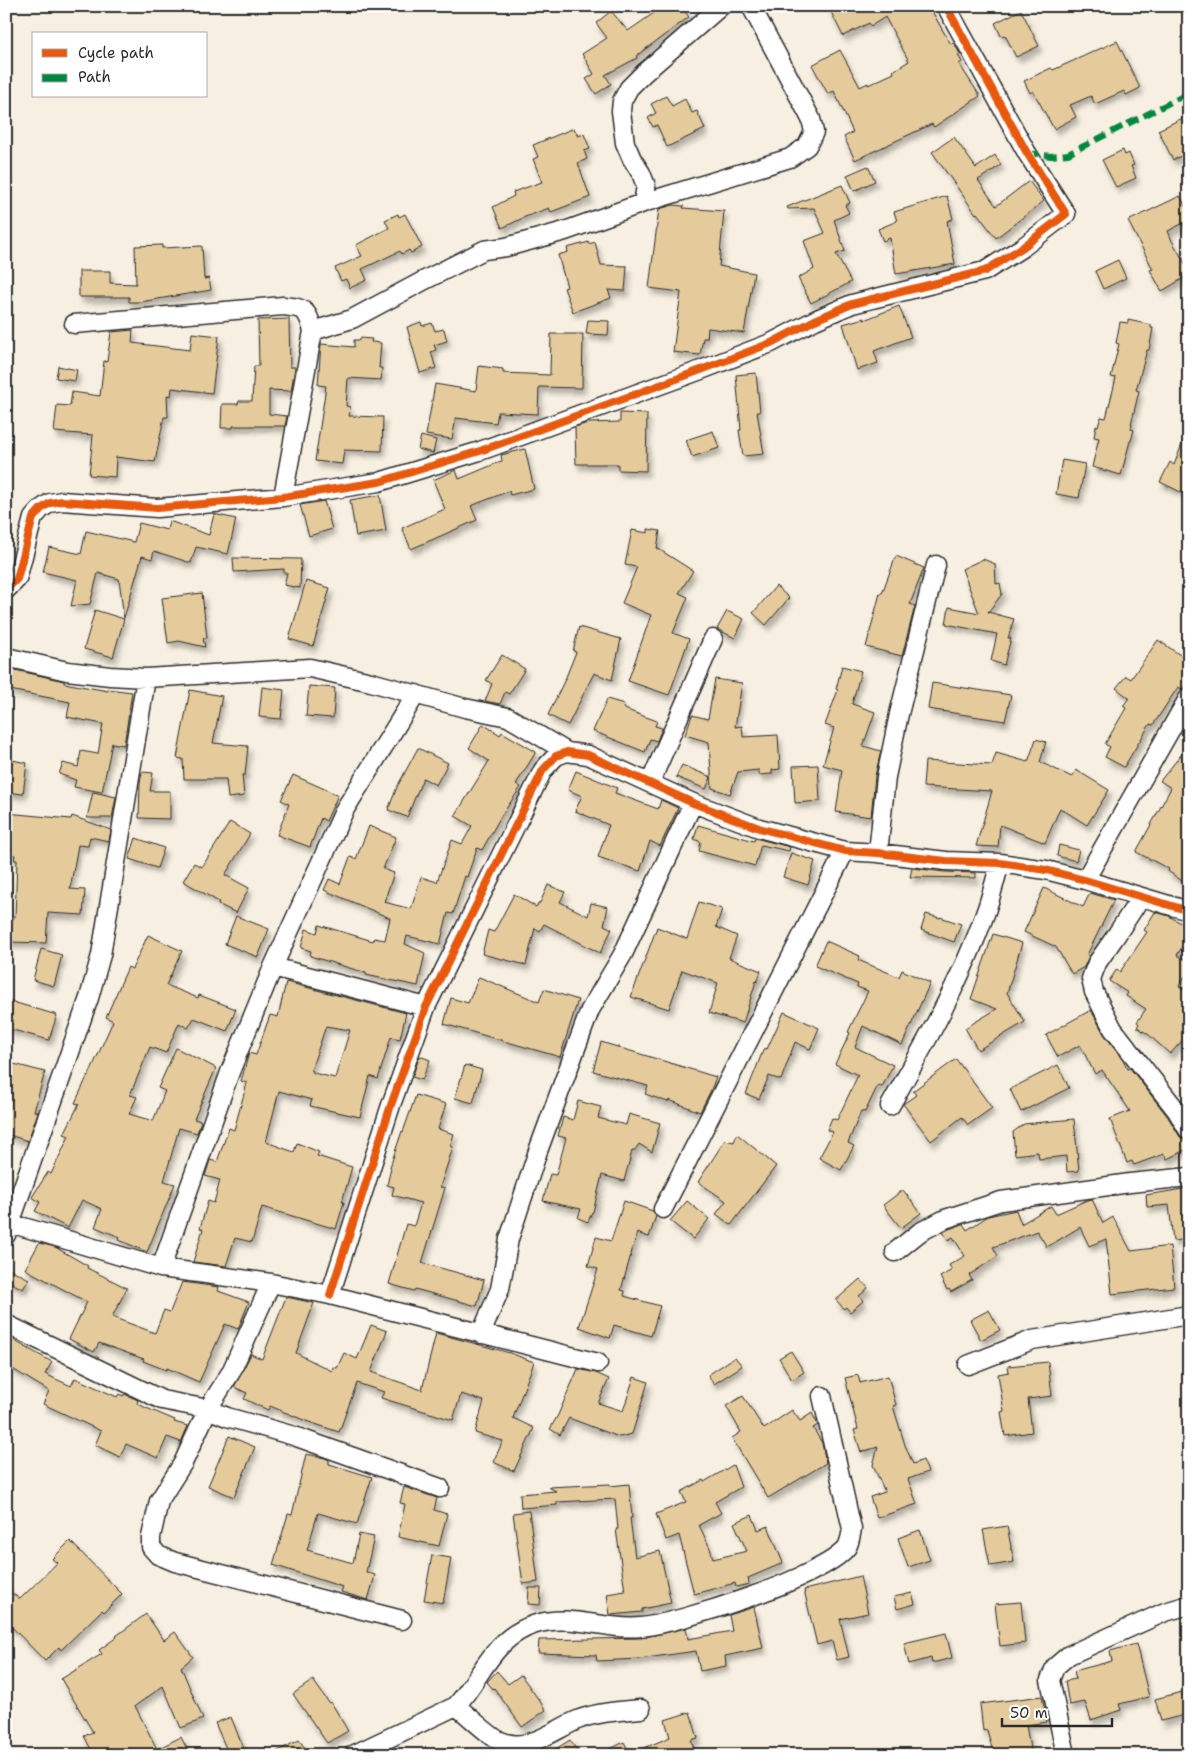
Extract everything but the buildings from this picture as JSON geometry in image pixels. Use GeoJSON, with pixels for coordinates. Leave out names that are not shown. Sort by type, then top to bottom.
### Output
{"type":"FeatureCollection","features":[{"type":"Feature","properties":{"kind":"street"},"geometry":{"type":"LineString","coordinates":[[643,203],[646,186],[625,143],[621,111],[622,101],[630,88],[644,73],[721,6]]}},
{"type":"Feature","properties":{"kind":"street"},"geometry":{"type":"LineString","coordinates":[[313,331],[352,319],[484,250],[506,247],[565,232],[643,203],[790,158],[807,146],[814,132],[811,119],[751,6]]}},
{"type":"Feature","properties":{"kind":"street"},"geometry":{"type":"LineString","coordinates":[[6,590],[17,579],[33,518],[50,503],[62,501],[156,508],[283,497],[379,482],[480,451],[770,343],[852,304],[985,271],[1023,247],[1066,214],[1027,153],[946,6]]}},
{"type":"Feature","properties":{"kind":"street"},"geometry":{"type":"LineString","coordinates":[[74,324],[283,306],[300,307],[308,314],[313,331],[283,497]]}},
{"type":"Feature","properties":{"kind":"street"},"geometry":{"type":"LineString","coordinates":[[878,853],[886,776],[899,714],[936,565]]}},
{"type":"Feature","properties":{"kind":"street"},"geometry":{"type":"LineString","coordinates":[[650,782],[713,639]]}},
{"type":"Feature","properties":{"kind":"street"},"geometry":{"type":"LineString","coordinates":[[6,658],[67,671],[146,678],[310,668],[371,682],[465,708],[508,717],[567,752],[588,755],[694,803],[760,828],[845,851],[946,861],[1000,863],[1046,870],[1189,911]]}},
{"type":"Feature","properties":{"kind":"street"},"geometry":{"type":"LineString","coordinates":[[146,678],[101,955],[89,998],[8,1229],[161,1268],[271,1283],[330,1295],[420,1316],[481,1334],[598,1363]]}},
{"type":"Feature","properties":{"kind":"street"},"geometry":{"type":"LineString","coordinates":[[161,1268],[230,1072],[273,967],[345,809],[416,694]]}},
{"type":"Feature","properties":{"kind":"street"},"geometry":{"type":"LineString","coordinates":[[1085,880],[1189,697]]}},
{"type":"Feature","properties":{"kind":"street"},"geometry":{"type":"LineString","coordinates":[[330,1295],[391,1105],[426,1007],[543,770],[556,756],[567,752]]}},
{"type":"Feature","properties":{"kind":"street"},"geometry":{"type":"LineString","coordinates":[[481,1334],[500,1289],[509,1239],[538,1151],[590,1010],[623,954],[694,803]]}},
{"type":"Feature","properties":{"kind":"street"},"geometry":{"type":"LineString","coordinates":[[663,1209],[845,851]]}},
{"type":"Feature","properties":{"kind":"street"},"geometry":{"type":"LineString","coordinates":[[890,1106],[934,1027],[964,964],[985,914],[1000,863]]}},
{"type":"Feature","properties":{"kind":"street"},"geometry":{"type":"LineString","coordinates":[[1140,897],[1097,963],[1091,979],[1094,992],[1114,1029],[1177,1111],[1189,1131]]}},
{"type":"Feature","properties":{"kind":"street"},"geometry":{"type":"LineString","coordinates":[[273,967],[426,1007]]}},
{"type":"Feature","properties":{"kind":"street"},"geometry":{"type":"LineString","coordinates":[[895,1252],[920,1232],[945,1218],[1001,1201],[1130,1183],[1189,1177]]}},
{"type":"Feature","properties":{"kind":"street"},"geometry":{"type":"LineString","coordinates":[[271,1283],[231,1372],[208,1410],[182,1463],[160,1501],[150,1537],[151,1547],[158,1555],[175,1562],[402,1620]]}},
{"type":"Feature","properties":{"kind":"street"},"geometry":{"type":"LineString","coordinates":[[968,1365],[1032,1340],[1189,1315]]}},
{"type":"Feature","properties":{"kind":"street"},"geometry":{"type":"LineString","coordinates":[[6,1324],[162,1400],[208,1410],[294,1436],[440,1488]]}},
{"type":"Feature","properties":{"kind":"street"},"geometry":{"type":"LineString","coordinates":[[353,1755],[456,1706],[467,1693],[491,1655],[512,1636],[536,1624],[565,1619],[608,1627],[640,1627],[670,1623],[784,1584],[827,1564],[848,1546],[852,1529],[822,1396]]}},
{"type":"Feature","properties":{"kind":"street"},"geometry":{"type":"LineString","coordinates":[[1066,1755],[1050,1680],[1056,1667],[1069,1655],[1165,1612],[1189,1605]]}},
{"type":"Feature","properties":{"kind":"street"},"geometry":{"type":"LineString","coordinates":[[456,1706],[498,1740],[519,1746],[537,1740],[580,1719],[610,1712],[641,1709]]}},
{"type":"Feature","properties":{"kind":"marked path"},"geometry":{"type":"LineString","coordinates":[[1027,153],[1051,156],[1068,154],[1189,93]]}},
{"type":"Feature","properties":{"kind":"cycle path"},"geometry":{"type":"LineString","coordinates":[[6,590],[17,579],[33,518],[50,503],[62,501],[157,508],[283,497],[379,482],[480,451],[701,370],[771,343],[815,320],[852,304],[985,271],[1023,247],[1066,214],[1027,153],[946,6]]}},
{"type":"Feature","properties":{"kind":"cycle path"},"geometry":{"type":"LineString","coordinates":[[330,1295],[391,1105],[426,1007],[543,770],[556,756],[567,752],[588,755],[693,803],[759,828],[845,851],[946,861],[1000,863],[1046,870],[1189,911]]}}]}
